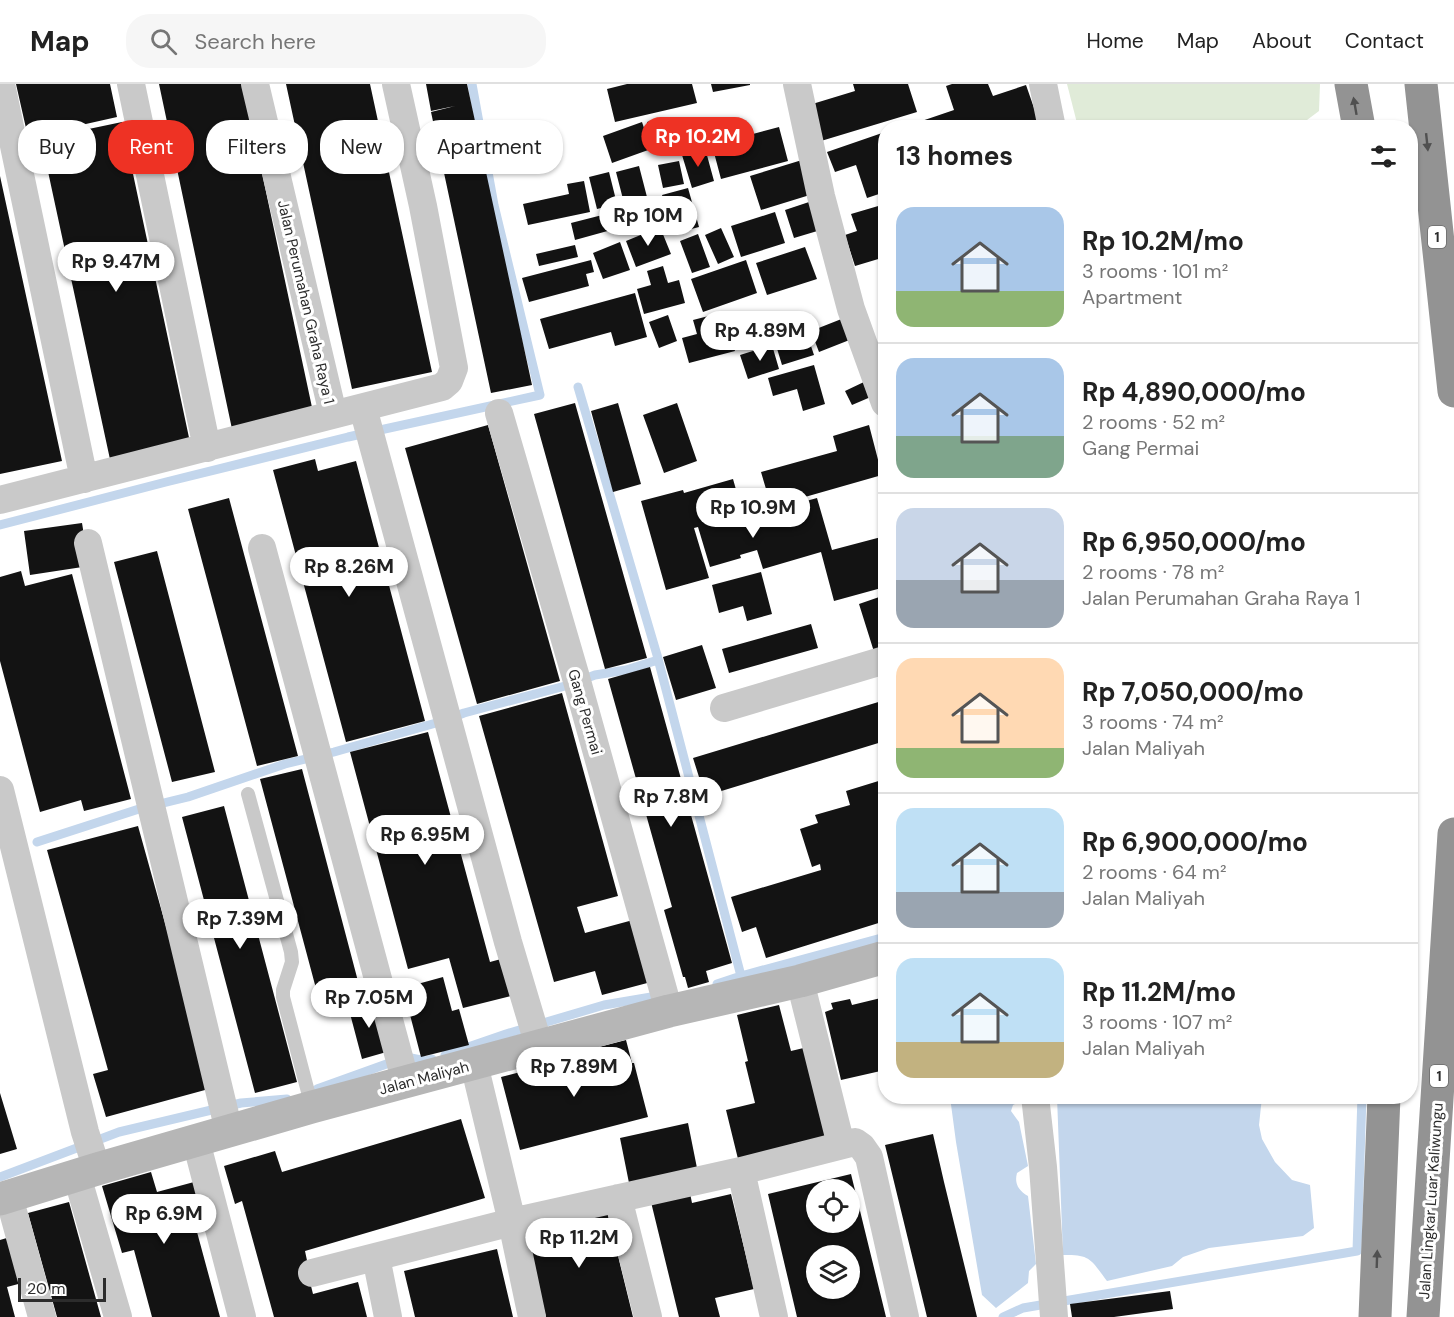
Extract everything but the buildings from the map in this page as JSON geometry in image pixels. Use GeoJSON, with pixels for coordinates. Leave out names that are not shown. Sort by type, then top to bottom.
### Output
{"type":"FeatureCollection","features":[{"type":"Feature","properties":{"kind":"highway"},"geometry":{"type":"LineString","coordinates":[[1351,84],[1358,120]]}},
{"type":"Feature","properties":{"kind":"highway","name":"1"},"geometry":{"type":"LineString","coordinates":[[1421,84],[1454,391]]}},
{"type":"Feature","properties":{"kind":"highway","name":"Jalan Lingkar Luar Kaliwungu"},"geometry":{"type":"LineString","coordinates":[[1423,1317],[1447,1059],[1454,834]]}},
{"type":"Feature","properties":{"kind":"highway"},"geometry":{"type":"LineString","coordinates":[[1375,1317],[1384,1104]]}},
{"type":"Feature","properties":{"kind":"street"},"geometry":{"type":"LineString","coordinates":[[1,84],[84,479]]}},
{"type":"Feature","properties":{"kind":"street"},"geometry":{"type":"LineString","coordinates":[[131,84],[207,448]]}},
{"type":"Feature","properties":{"kind":"street","name":"Jalan Perumahan Graha Raya 1"},"geometry":{"type":"LineString","coordinates":[[255,84],[333,414]]}},
{"type":"Feature","properties":{"kind":"street","name":"Jalan Perumahan Graha Raya 1"},"geometry":{"type":"LineString","coordinates":[[0,500],[333,414],[366,421],[442,387],[449,381],[454,368],[423,206],[396,84]]}},
{"type":"Feature","properties":{"kind":"street"},"geometry":{"type":"LineString","coordinates":[[797,84],[820,196],[851,309],[878,383]]}},
{"type":"Feature","properties":{"kind":"street"},"geometry":{"type":"LineString","coordinates":[[1043,84],[1050,120]]}},
{"type":"Feature","properties":{"kind":"street","name":"Gang Permai"},"geometry":{"type":"LineString","coordinates":[[499,413],[665,998]]}},
{"type":"Feature","properties":{"kind":"street"},"geometry":{"type":"LineString","coordinates":[[366,421],[537,1041]]}},
{"type":"Feature","properties":{"kind":"street"},"geometry":{"type":"LineString","coordinates":[[88,543],[225,1111]]}},
{"type":"Feature","properties":{"kind":"street"},"geometry":{"type":"LineString","coordinates":[[262,548],[404,1075]]}},
{"type":"Feature","properties":{"kind":"street"},"geometry":{"type":"LineString","coordinates":[[724,708],[878,662]]}},
{"type":"Feature","properties":{"kind":"street"},"geometry":{"type":"LineString","coordinates":[[0,790],[4,825],[86,1169],[118,1317]]}},
{"type":"Feature","properties":{"kind":"street","name":"Jalan Maliyah"},"geometry":{"type":"LineString","coordinates":[[8,1204],[86,1169],[198,1150],[225,1111],[309,1097],[404,1075],[477,1076],[537,1041],[665,998],[800,981],[878,959]]}},
{"type":"Feature","properties":{"kind":"street"},"geometry":{"type":"LineString","coordinates":[[800,981],[841,1145]]}},
{"type":"Feature","properties":{"kind":"street"},"geometry":{"type":"LineString","coordinates":[[477,1076],[532,1317]]}},
{"type":"Feature","properties":{"kind":"street"},"geometry":{"type":"LineString","coordinates":[[1036,1104],[1054,1315]]}},
{"type":"Feature","properties":{"kind":"street"},"geometry":{"type":"LineString","coordinates":[[312,1273],[512,1222],[741,1171],[855,1142],[869,1157],[905,1317]]}},
{"type":"Feature","properties":{"kind":"street"},"geometry":{"type":"LineString","coordinates":[[198,1150],[242,1317]]}},
{"type":"Feature","properties":{"kind":"street"},"geometry":{"type":"LineString","coordinates":[[741,1171],[774,1317]]}},
{"type":"Feature","properties":{"kind":"street"},"geometry":{"type":"LineString","coordinates":[[618,1198],[648,1317]]}},
{"type":"Feature","properties":{"kind":"street"},"geometry":{"type":"LineString","coordinates":[[8,1204],[42,1317]]}},
{"type":"Feature","properties":{"kind":"street"},"geometry":{"type":"LineString","coordinates":[[376,1257],[388,1317]]}},
{"type":"Feature","properties":{"kind":"lane"},"geometry":{"type":"LineString","coordinates":[[248,794],[291,952],[292,962],[283,990],[283,998],[309,1097]]}},
{"type":"Feature","properties":{"kind":"green space"},"geometry":{"type":"Polygon","coordinates":[[[1067,84],[1320,84],[1319,111],[1307,120],[1076,120],[1067,84]]]}},
{"type":"Feature","properties":{"kind":"water"},"geometry":{"type":"Polygon","coordinates":[[[951,1104],[1015,1104],[1011,1111],[1019,1122],[1028,1166],[1017,1173],[1016,1181],[1022,1192],[1028,1196],[1036,1264],[1029,1271],[1028,1283],[996,1308],[982,1295],[951,1104]]]}},
{"type":"Feature","properties":{"kind":"water"},"geometry":{"type":"Polygon","coordinates":[[[1057,1104],[1261,1104],[1259,1125],[1262,1139],[1275,1162],[1292,1180],[1310,1185],[1314,1228],[1303,1236],[1209,1248],[1183,1257],[1172,1266],[1107,1281],[1085,1257],[1063,1255],[1057,1104]]]}},
{"type":"Feature","properties":{"kind":"waterway"},"geometry":{"type":"LineString","coordinates":[[0,525],[348,437],[540,395],[494,205],[472,84]]}},
{"type":"Feature","properties":{"kind":"waterway"},"geometry":{"type":"LineString","coordinates":[[578,387],[657,655],[741,976]]}},
{"type":"Feature","properties":{"kind":"waterway"},"geometry":{"type":"LineString","coordinates":[[37,842],[139,809],[188,797],[285,764],[565,686],[595,675],[626,670],[658,660]]}},
{"type":"Feature","properties":{"kind":"waterway"},"geometry":{"type":"LineString","coordinates":[[717,984],[878,939]]}},
{"type":"Feature","properties":{"kind":"waterway"},"geometry":{"type":"LineString","coordinates":[[445,1055],[604,1005],[663,995]]}},
{"type":"Feature","properties":{"kind":"waterway"},"geometry":{"type":"LineString","coordinates":[[317,1089],[406,1057],[426,1061],[432,1059]]}},
{"type":"Feature","properties":{"kind":"waterway"},"geometry":{"type":"LineString","coordinates":[[0,1177],[119,1132],[241,1103],[287,1099]]}},
{"type":"Feature","properties":{"kind":"waterway"},"geometry":{"type":"LineString","coordinates":[[1003,1317],[1023,1308],[1357,1251],[1362,1104]]}}]}
